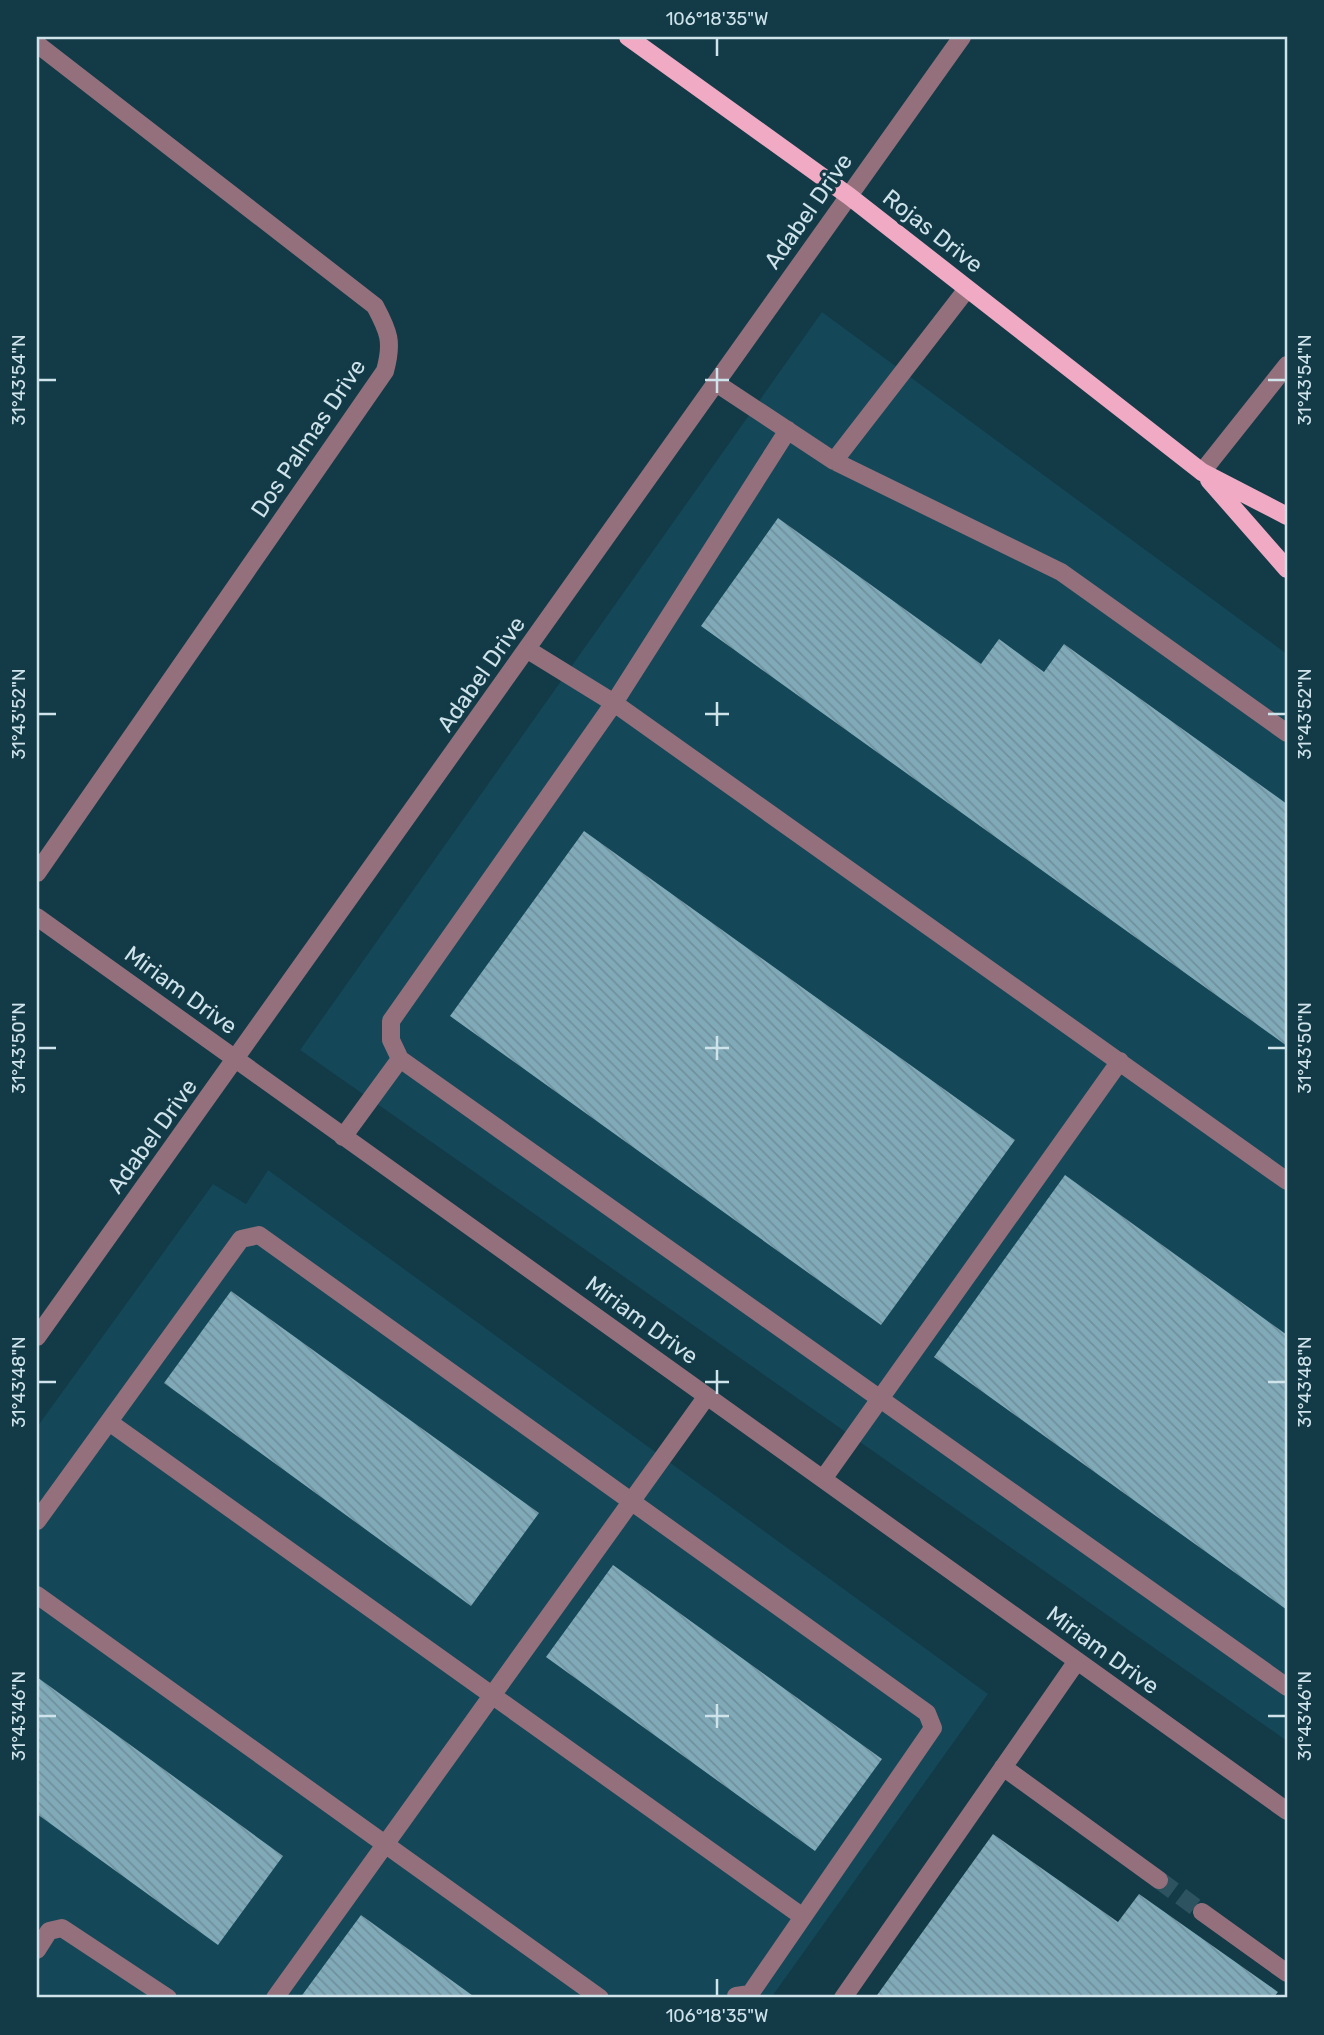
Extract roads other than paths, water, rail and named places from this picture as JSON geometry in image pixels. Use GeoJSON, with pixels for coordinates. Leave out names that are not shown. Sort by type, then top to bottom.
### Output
{"type":"FeatureCollection","features":[{"type":"Feature","properties":{"kind":"main road","name":"Rojas Drive"},"geometry":{"type":"LineString","coordinates":[[628,37],[849,196],[1202,472],[1287,516]]}},
{"type":"Feature","properties":{"kind":"main road","name":"Rojas Drive"},"geometry":{"type":"LineString","coordinates":[[1202,472],[1287,569]]}},
{"type":"Feature","properties":{"kind":"street","name":"Adabel Drive"},"geometry":{"type":"LineString","coordinates":[[37,1338],[962,37]]}},
{"type":"Feature","properties":{"kind":"street","name":"Dos Palmas Drive"},"geometry":{"type":"LineString","coordinates":[[37,44],[375,306],[386,327],[392,348],[385,370],[37,873]]}},
{"type":"Feature","properties":{"kind":"street"},"geometry":{"type":"LineString","coordinates":[[834,461],[967,289]]}},
{"type":"Feature","properties":{"kind":"street"},"geometry":{"type":"LineString","coordinates":[[1202,472],[1287,365]]}},
{"type":"Feature","properties":{"kind":"street"},"geometry":{"type":"LineString","coordinates":[[716,383],[834,461],[1062,572],[1287,733]]}},
{"type":"Feature","properties":{"kind":"street"},"geometry":{"type":"LineString","coordinates":[[788,430],[614,703],[391,1021],[391,1040],[400,1059],[1287,1687]]}},
{"type":"Feature","properties":{"kind":"street"},"geometry":{"type":"LineString","coordinates":[[528,650],[614,703],[1287,1181]]}},
{"type":"Feature","properties":{"kind":"street","name":"Miriam Drive"},"geometry":{"type":"LineString","coordinates":[[37,917],[1287,1811]]}},
{"type":"Feature","properties":{"kind":"street"},"geometry":{"type":"LineString","coordinates":[[344,1137],[400,1059]]}},
{"type":"Feature","properties":{"kind":"street"},"geometry":{"type":"LineString","coordinates":[[823,1479],[878,1397],[1119,1061]]}},
{"type":"Feature","properties":{"kind":"street"},"geometry":{"type":"LineString","coordinates":[[37,1521],[241,1239],[259,1235],[633,1500],[927,1713],[933,1728],[750,1994],[736,1996]]}},
{"type":"Feature","properties":{"kind":"street"},"geometry":{"type":"LineString","coordinates":[[275,1998],[707,1396]]}},
{"type":"Feature","properties":{"kind":"street"},"geometry":{"type":"LineString","coordinates":[[109,1422],[494,1694],[803,1917]]}},
{"type":"Feature","properties":{"kind":"street"},"geometry":{"type":"LineString","coordinates":[[37,1595],[600,1998]]}},
{"type":"Feature","properties":{"kind":"street"},"geometry":{"type":"LineString","coordinates":[[843,1998],[1077,1661]]}},
{"type":"Feature","properties":{"kind":"street"},"geometry":{"type":"LineString","coordinates":[[1003,1767],[1158,1880]]}},
{"type":"Feature","properties":{"kind":"street"},"geometry":{"type":"LineString","coordinates":[[1202,1912],[1287,1973]]}},
{"type":"Feature","properties":{"kind":"street"},"geometry":{"type":"LineString","coordinates":[[37,1950],[49,1931],[62,1928],[168,1998]]}},
{"type":"Feature","properties":{"kind":"tunnel"},"geometry":{"type":"LineString","coordinates":[[1159,1880],[1202,1912]]}}]}
